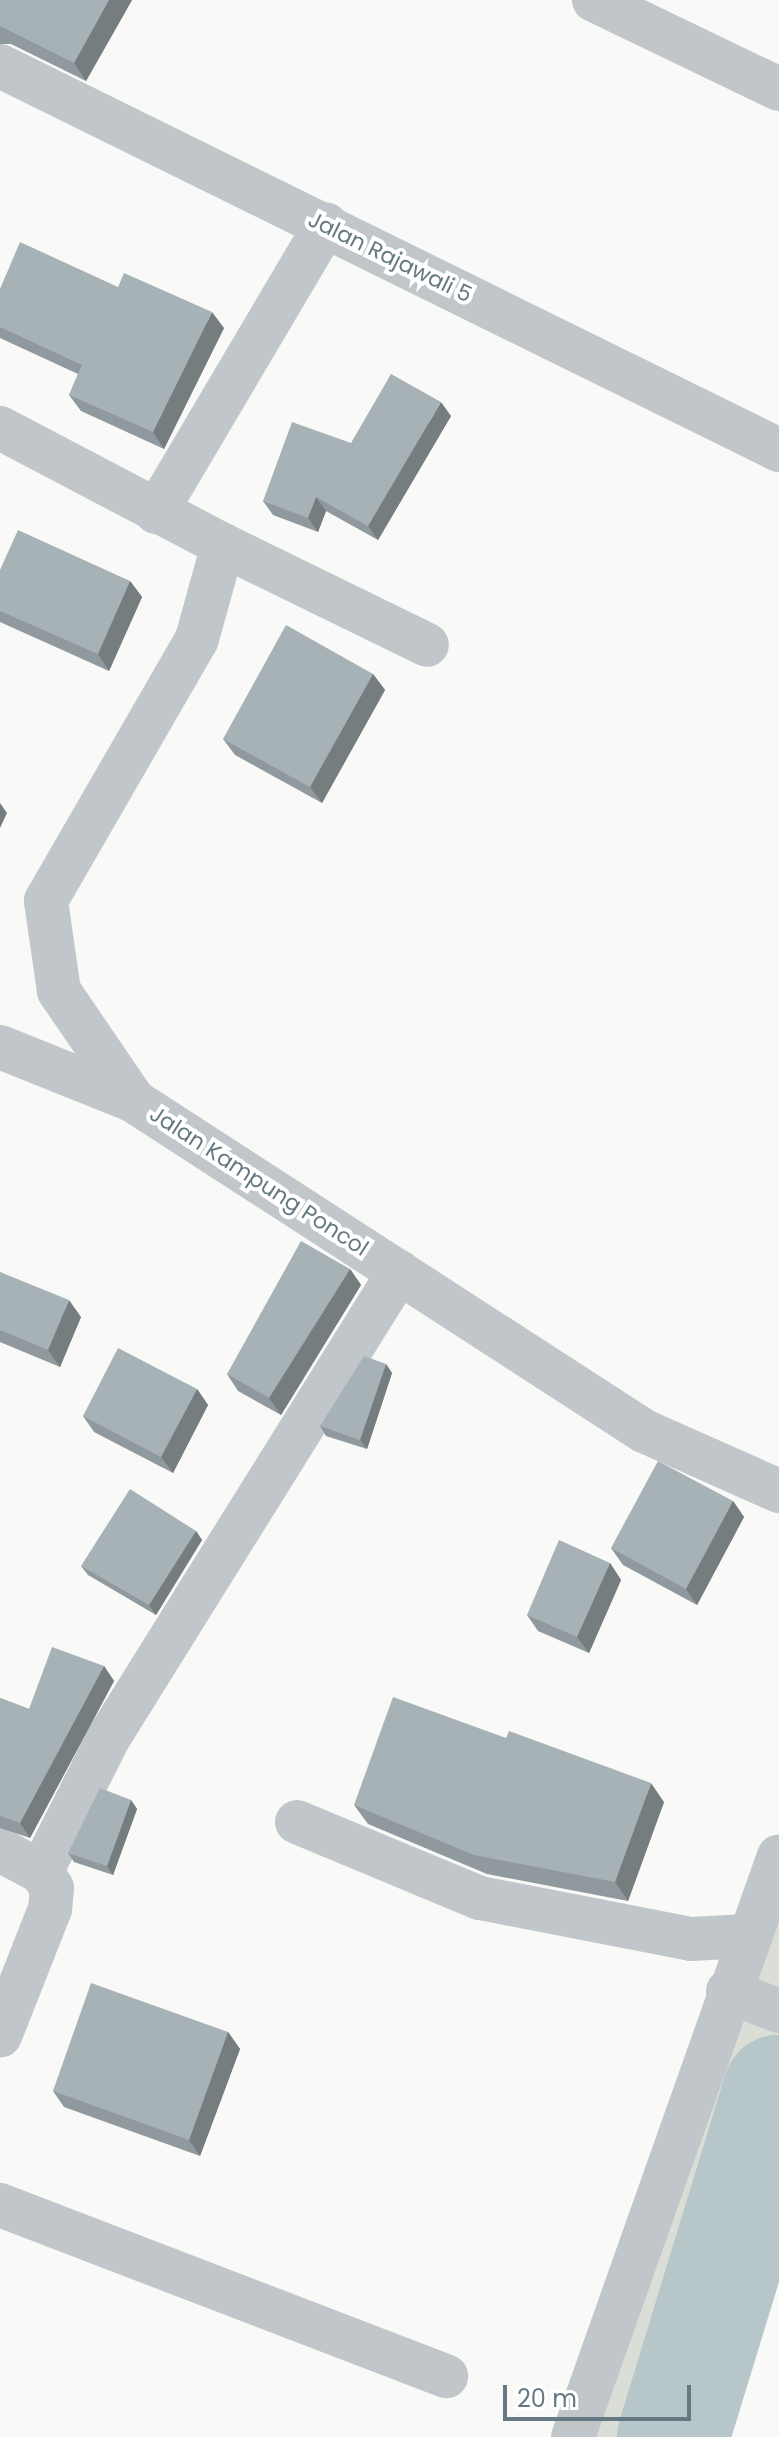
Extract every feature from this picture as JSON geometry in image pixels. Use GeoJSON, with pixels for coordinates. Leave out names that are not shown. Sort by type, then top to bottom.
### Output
{"type":"FeatureCollection","features":[{"type":"Feature","properties":{"kind":"street"},"geometry":{"type":"LineString","coordinates":[[594,0],[779,89]]}},
{"type":"Feature","properties":{"kind":"street","name":"Jalan Rajawali 5"},"geometry":{"type":"LineString","coordinates":[[0,66],[326,224],[779,450]]}},
{"type":"Feature","properties":{"kind":"street"},"geometry":{"type":"LineString","coordinates":[[156,512],[326,224]]}},
{"type":"Feature","properties":{"kind":"street"},"geometry":{"type":"LineString","coordinates":[[0,428],[156,512],[427,645]]}},
{"type":"Feature","properties":{"kind":"street","name":"Jalan Kampung Poncol"},"geometry":{"type":"LineString","coordinates":[[223,545],[197,639],[46,901],[59,991],[134,1101],[644,1431],[779,1491]]}},
{"type":"Feature","properties":{"kind":"street"},"geometry":{"type":"LineString","coordinates":[[0,1047],[134,1101]]}},
{"type":"Feature","properties":{"kind":"street"},"geometry":{"type":"LineString","coordinates":[[41,1872],[109,1737],[399,1272]]}},
{"type":"Feature","properties":{"kind":"street"},"geometry":{"type":"LineString","coordinates":[[297,1822],[480,1898],[691,1939],[748,1936]]}},
{"type":"Feature","properties":{"kind":"street"},"geometry":{"type":"LineString","coordinates":[[0,1850],[41,1872],[52,1888],[50,1909],[0,2036]]}},
{"type":"Feature","properties":{"kind":"street"},"geometry":{"type":"LineString","coordinates":[[573,2437],[757,2002],[748,1936],[779,1856]]}},
{"type":"Feature","properties":{"kind":"street"},"geometry":{"type":"LineString","coordinates":[[0,2205],[446,2376]]}},
{"type":"Feature","properties":{"kind":"shaded area"},"geometry":{"type":"Polygon","coordinates":[[[779,1861],[779,2091],[674,2437],[573,2437],[779,1861]]]}},
{"type":"Feature","properties":{"kind":"building"},"geometry":{"type":"Polygon","coordinates":[[[0,0],[109,0],[74,63],[0,26],[0,0]]]}},
{"type":"Feature","properties":{"kind":"building"},"geometry":{"type":"Polygon","coordinates":[[[20,242],[118,287],[124,273],[212,312],[153,432],[69,395],[82,365],[0,327],[0,289],[20,242]]]}},
{"type":"Feature","properties":{"kind":"building"},"geometry":{"type":"Polygon","coordinates":[[[391,374],[441,402],[368,526],[316,497],[308,518],[263,501],[292,422],[351,443],[391,374]]]}},
{"type":"Feature","properties":{"kind":"building"},"geometry":{"type":"Polygon","coordinates":[[[18,530],[130,581],[98,654],[0,611],[0,570],[18,530]]]}},
{"type":"Feature","properties":{"kind":"building"},"geometry":{"type":"Polygon","coordinates":[[[286,625],[373,674],[310,787],[223,739],[286,625]]]}},
{"type":"Feature","properties":{"kind":"building"},"geometry":{"type":"Polygon","coordinates":[[[301,1241],[350,1269],[269,1398],[227,1374],[301,1241]]]}},
{"type":"Feature","properties":{"kind":"building"},"geometry":{"type":"Polygon","coordinates":[[[0,1272],[69,1300],[48,1350],[0,1330],[0,1272]]]}},
{"type":"Feature","properties":{"kind":"building"},"geometry":{"type":"Polygon","coordinates":[[[118,1348],[197,1389],[161,1457],[83,1416],[118,1348]]]}},
{"type":"Feature","properties":{"kind":"building"},"geometry":{"type":"Polygon","coordinates":[[[364,1356],[386,1364],[360,1440],[320,1426],[364,1356]]]}},
{"type":"Feature","properties":{"kind":"building"},"geometry":{"type":"Polygon","coordinates":[[[658,1461],[733,1501],[686,1589],[611,1548],[658,1461]]]}},
{"type":"Feature","properties":{"kind":"building"},"geometry":{"type":"Polygon","coordinates":[[[130,1489],[196,1531],[149,1605],[81,1566],[130,1489]]]}},
{"type":"Feature","properties":{"kind":"building"},"geometry":{"type":"Polygon","coordinates":[[[559,1540],[610,1563],[577,1637],[527,1615],[559,1540]]]}},
{"type":"Feature","properties":{"kind":"building"},"geometry":{"type":"Polygon","coordinates":[[[52,1647],[104,1666],[20,1823],[0,1816],[0,1698],[29,1709],[52,1647]]]}},
{"type":"Feature","properties":{"kind":"building"},"geometry":{"type":"Polygon","coordinates":[[[393,1697],[506,1738],[509,1731],[651,1783],[615,1882],[474,1855],[354,1805],[393,1697]]]}},
{"type":"Feature","properties":{"kind":"building"},"geometry":{"type":"Polygon","coordinates":[[[100,1788],[131,1800],[107,1866],[68,1853],[100,1788]]]}},
{"type":"Feature","properties":{"kind":"building"},"geometry":{"type":"Polygon","coordinates":[[[91,1983],[228,2032],[189,2140],[53,2091],[91,1983]]]}},
{"type":"Feature","properties":{"kind":"waterway"},"geometry":{"type":"LineString","coordinates":[[673,2437],[779,2091]]}}]}
